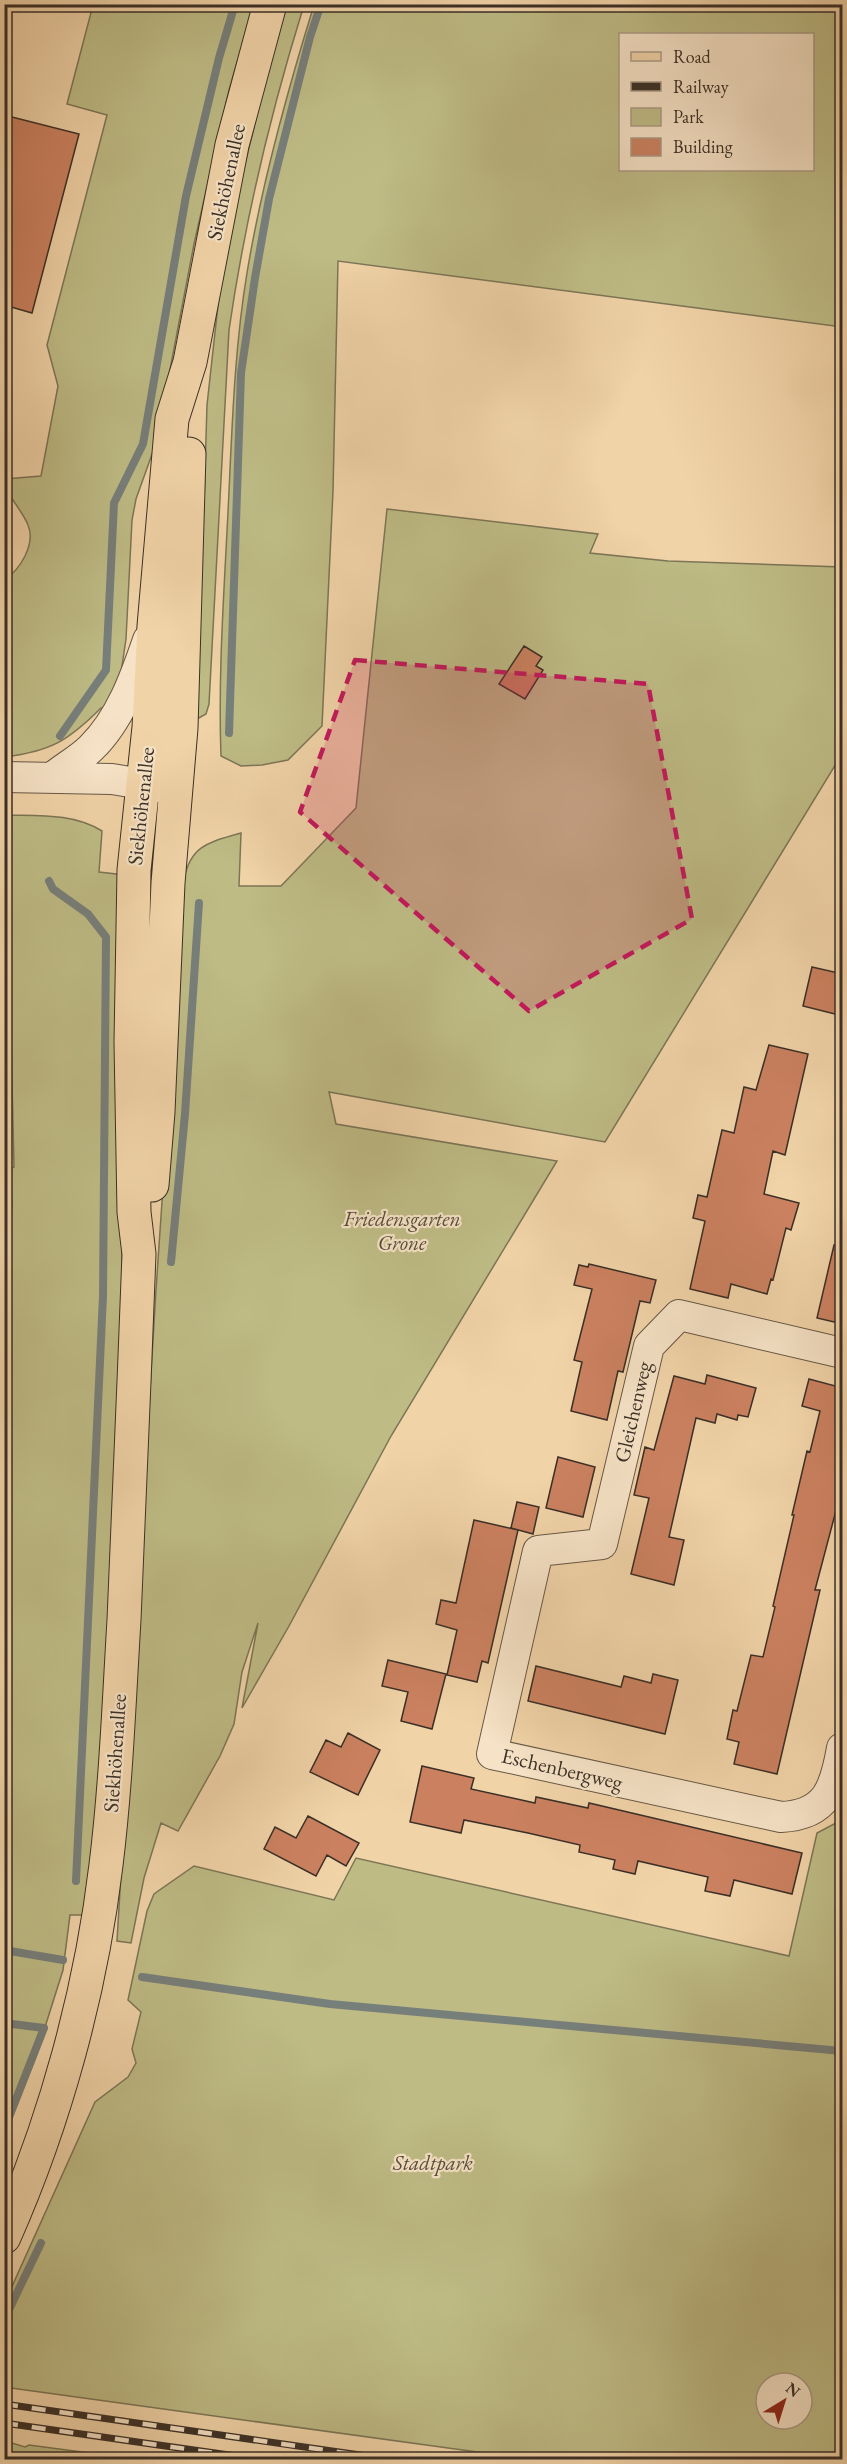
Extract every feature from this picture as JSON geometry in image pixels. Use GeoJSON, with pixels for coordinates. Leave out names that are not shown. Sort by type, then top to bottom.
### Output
{"type":"FeatureCollection","features":[{"type":"Feature","properties":{"kind":"main road","name":"Siekhöhenallee"},"geometry":{"type":"LineString","coordinates":[[4,2237],[25,2191],[54,2104],[80,2005],[106,1867],[118,1739],[139,1254],[134,1212],[131,1042],[134,870],[151,713],[154,626],[172,419],[190,362],[232,145],[270,4]]}},
{"type":"Feature","properties":{"kind":"main road","name":"Siekhöhenallee"},"geometry":{"type":"LineString","coordinates":[[139,1254],[150,1214],[158,1112],[168,883],[181,728],[190,362]]}},
{"type":"Feature","properties":{"kind":"street"},"geometry":{"type":"LineString","coordinates":[[53,777],[91,748],[111,724],[133,683],[154,626]]}},
{"type":"Feature","properties":{"kind":"street"},"geometry":{"type":"LineString","coordinates":[[4,777],[112,779],[142,793]]}},
{"type":"Feature","properties":{"kind":"street"},"geometry":{"type":"LineString","coordinates":[[4,793],[98,797],[142,793],[175,798]]}},
{"type":"Feature","properties":{"kind":"street","name":"Gleichenweg"},"geometry":{"type":"LineString","coordinates":[[602,1544],[649,1346],[679,1315],[843,1353]]}},
{"type":"Feature","properties":{"kind":"street","name":"Eschenbergweg"},"geometry":{"type":"LineString","coordinates":[[602,1544],[538,1551],[492,1754],[780,1817],[807,1813],[817,1807],[832,1788],[841,1762]]}},
{"type":"Feature","properties":{"kind":"highlighted area"},"geometry":{"type":"Polygon","coordinates":[[[355,660],[648,684],[692,919],[529,1011],[300,812],[355,660]]]}},
{"type":"Feature","properties":{"kind":"green space"},"geometry":{"type":"Polygon","coordinates":[[[93,5],[254,5],[229,90],[194,244],[156,443],[136,499],[132,520],[126,639],[119,686],[106,711],[101,708],[79,729],[58,743],[21,755],[5,757],[5,579],[11,575],[25,556],[30,532],[13,500],[5,500],[5,479],[41,476],[58,386],[47,345],[107,115],[67,104],[93,5]]]}},
{"type":"Feature","properties":{"kind":"green space"},"geometry":{"type":"Polygon","coordinates":[[[287,5],[304,5],[260,166],[235,289],[229,330],[209,704],[206,714],[197,719],[192,689],[204,503],[207,405],[224,251],[269,65],[287,5]]]}},
{"type":"Feature","properties":{"kind":"green space"},"geometry":{"type":"Polygon","coordinates":[[[314,5],[842,5],[842,327],[338,261],[333,491],[322,726],[288,760],[241,766],[221,756],[220,726],[232,422],[236,362],[247,273],[260,205],[285,104],[314,5]]]}},
{"type":"Feature","properties":{"kind":"green space","name":"Friedensgarten Grone"},"geometry":{"type":"Polygon","coordinates":[[[387,509],[598,534],[590,553],[668,561],[842,567],[842,754],[605,1142],[329,1092],[336,1124],[557,1161],[391,1436],[289,1626],[242,1708],[258,1623],[242,1672],[234,1724],[220,1756],[178,1831],[161,1823],[144,1878],[131,1943],[117,1941],[156,1290],[184,879],[187,867],[197,851],[212,842],[241,833],[239,886],[281,886],[356,808],[387,509]]]}},
{"type":"Feature","properties":{"kind":"green space"},"geometry":{"type":"Polygon","coordinates":[[[5,815],[67,818],[91,825],[102,831],[99,872],[125,875],[121,1210],[124,1344],[102,1788],[85,1915],[70,1915],[63,1970],[34,2062],[5,2124],[4,1370],[12,1200],[5,1197],[4,1172],[14,1167],[10,998],[4,996],[5,815]]]}},
{"type":"Feature","properties":{"kind":"green space","name":"Stadtpark"},"geometry":{"type":"Polygon","coordinates":[[[842,1816],[842,1884],[835,1912],[842,1914],[842,2459],[528,2459],[5,2389],[5,2302],[95,2102],[128,2077],[136,2063],[132,2049],[141,2012],[128,2000],[147,1911],[154,1894],[194,1866],[334,1900],[356,1858],[789,1956],[817,1833],[836,1823],[842,1816]]]}},
{"type":"Feature","properties":{"kind":"green space"},"geometry":{"type":"Polygon","coordinates":[[[5,2441],[25,2447],[29,2445],[135,2459],[5,2459],[5,2441]]]}},
{"type":"Feature","properties":{"kind":"building"},"geometry":{"type":"Polygon","coordinates":[[[4,115],[79,134],[32,313],[4,305],[4,115]]]}},
{"type":"Feature","properties":{"kind":"building"},"geometry":{"type":"Polygon","coordinates":[[[524,646],[542,657],[536,666],[543,670],[525,699],[499,684],[524,646]]]}},
{"type":"Feature","properties":{"kind":"building"},"geometry":{"type":"Polygon","coordinates":[[[812,967],[843,974],[843,1016],[803,1006],[812,967]]]}},
{"type":"Feature","properties":{"kind":"building"},"geometry":{"type":"Polygon","coordinates":[[[769,1045],[808,1054],[785,1155],[773,1151],[764,1194],[799,1203],[791,1230],[786,1228],[773,1280],[771,1279],[767,1294],[731,1284],[728,1298],[690,1289],[705,1221],[693,1218],[698,1195],[707,1197],[722,1130],[734,1133],[744,1087],[756,1090],[769,1045]]]}},
{"type":"Feature","properties":{"kind":"building"},"geometry":{"type":"Polygon","coordinates":[[[834,1245],[843,1246],[843,1324],[817,1318],[834,1245]]]}},
{"type":"Feature","properties":{"kind":"building"},"geometry":{"type":"Polygon","coordinates":[[[589,1264],[656,1280],[650,1303],[640,1301],[623,1372],[618,1371],[607,1420],[571,1411],[582,1362],[574,1360],[592,1289],[574,1285],[579,1265],[588,1267],[589,1264]]]}},
{"type":"Feature","properties":{"kind":"building"},"geometry":{"type":"Polygon","coordinates":[[[707,1375],[756,1388],[748,1417],[738,1415],[737,1420],[717,1414],[715,1423],[696,1418],[669,1537],[684,1540],[674,1585],[631,1574],[649,1498],[634,1495],[645,1447],[654,1450],[674,1376],[705,1384],[707,1375]]]}},
{"type":"Feature","properties":{"kind":"building"},"geometry":{"type":"Polygon","coordinates":[[[809,1379],[843,1388],[843,1484],[815,1590],[820,1590],[777,1774],[734,1764],[739,1742],[727,1739],[733,1710],[737,1711],[751,1655],[763,1657],[794,1515],[792,1515],[807,1451],[810,1452],[820,1411],[802,1406],[809,1379]]]}},
{"type":"Feature","properties":{"kind":"building"},"geometry":{"type":"Polygon","coordinates":[[[558,1457],[595,1467],[583,1517],[546,1508],[558,1457]]]}},
{"type":"Feature","properties":{"kind":"building"},"geometry":{"type":"Polygon","coordinates":[[[517,1502],[539,1507],[533,1534],[511,1528],[517,1502]]]}},
{"type":"Feature","properties":{"kind":"building"},"geometry":{"type":"Polygon","coordinates":[[[474,1520],[518,1530],[488,1663],[482,1661],[477,1682],[447,1675],[457,1630],[436,1624],[441,1600],[456,1603],[474,1520]]]}},
{"type":"Feature","properties":{"kind":"building"},"geometry":{"type":"Polygon","coordinates":[[[388,1660],[446,1674],[432,1729],[401,1721],[408,1692],[382,1686],[388,1660]]]}},
{"type":"Feature","properties":{"kind":"building"},"geometry":{"type":"Polygon","coordinates":[[[536,1666],[621,1687],[624,1676],[651,1683],[653,1674],[678,1680],[665,1734],[528,1701],[536,1666]]]}},
{"type":"Feature","properties":{"kind":"building"},"geometry":{"type":"Polygon","coordinates":[[[348,1733],[380,1750],[358,1795],[310,1772],[326,1740],[341,1747],[348,1733]]]}},
{"type":"Feature","properties":{"kind":"building"},"geometry":{"type":"Polygon","coordinates":[[[422,1766],[474,1778],[471,1789],[535,1803],[536,1797],[588,1808],[589,1803],[802,1853],[792,1894],[734,1880],[730,1896],[705,1891],[708,1877],[638,1861],[635,1874],[613,1869],[615,1860],[579,1852],[580,1845],[464,1820],[461,1833],[410,1822],[422,1766]]]}},
{"type":"Feature","properties":{"kind":"building"},"geometry":{"type":"Polygon","coordinates":[[[308,1816],[359,1843],[346,1866],[327,1855],[316,1876],[264,1849],[275,1827],[296,1838],[308,1816]]]}},
{"type":"Feature","properties":{"kind":"waterway"},"geometry":{"type":"LineString","coordinates":[[60,736],[106,670],[114,503],[143,444],[186,196],[219,58],[235,4]]}},
{"type":"Feature","properties":{"kind":"waterway"},"geometry":{"type":"LineString","coordinates":[[229,733],[241,373],[269,199],[310,37],[321,4]]}},
{"type":"Feature","properties":{"kind":"waterway"},"geometry":{"type":"LineString","coordinates":[[49,881],[53,889],[88,914],[106,937],[103,1296],[76,1881]]}},
{"type":"Feature","properties":{"kind":"waterway"},"geometry":{"type":"LineString","coordinates":[[171,1262],[185,1114],[199,903]]}},
{"type":"Feature","properties":{"kind":"waterway"},"geometry":{"type":"LineString","coordinates":[[4,1950],[63,1960]]}},
{"type":"Feature","properties":{"kind":"waterway"},"geometry":{"type":"LineString","coordinates":[[142,1977],[330,2004],[842,2051]]}},
{"type":"Feature","properties":{"kind":"waterway"},"geometry":{"type":"LineString","coordinates":[[4,2023],[44,2028],[4,2130]]}},
{"type":"Feature","properties":{"kind":"waterway"},"geometry":{"type":"LineString","coordinates":[[4,2320],[41,2243]]}},
{"type":"Feature","properties":{"kind":"railway"},"geometry":{"type":"LineString","coordinates":[[4,2404],[395,2460]]}},
{"type":"Feature","properties":{"kind":"railway"},"geometry":{"type":"LineString","coordinates":[[4,2423],[264,2460]]}}]}
